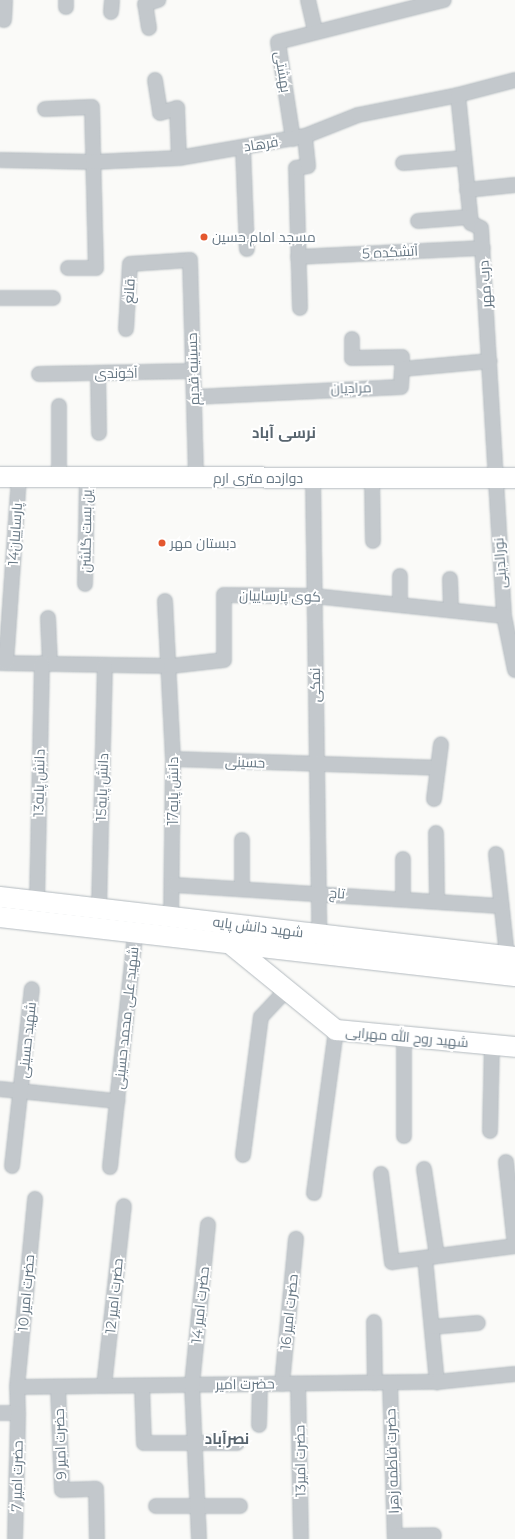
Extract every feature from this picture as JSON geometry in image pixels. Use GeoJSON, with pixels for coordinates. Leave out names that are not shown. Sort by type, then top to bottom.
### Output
{"type":"FeatureCollection","features":[{"type":"Feature","properties":{"kind":"street"},"geometry":{"type":"LineString","coordinates":[[4,20],[5,0]]}},
{"type":"Feature","properties":{"kind":"street"},"geometry":{"type":"LineString","coordinates":[[149,28],[145,4],[158,0]]}},
{"type":"Feature","properties":{"kind":"street"},"geometry":{"type":"LineString","coordinates":[[308,0],[315,31]]}},
{"type":"Feature","properties":{"kind":"street","name":"بهشتی"},"geometry":{"type":"LineString","coordinates":[[299,137],[278,42],[315,31],[444,0]]}},
{"type":"Feature","properties":{"kind":"street"},"geometry":{"type":"LineString","coordinates":[[156,80],[160,113],[178,108],[179,158]]}},
{"type":"Feature","properties":{"kind":"street","name":"فرهاد"},"geometry":{"type":"LineString","coordinates":[[0,160],[93,162],[179,158],[299,137],[358,115],[458,96],[515,80]]}},
{"type":"Feature","properties":{"kind":"street"},"geometry":{"type":"LineString","coordinates":[[418,221],[470,217],[458,96]]}},
{"type":"Feature","properties":{"kind":"street"},"geometry":{"type":"LineString","coordinates":[[45,109],[92,107],[96,268],[68,268]]}},
{"type":"Feature","properties":{"kind":"street"},"geometry":{"type":"LineString","coordinates":[[299,137],[308,166],[296,168],[300,308]]}},
{"type":"Feature","properties":{"kind":"street"},"geometry":{"type":"LineString","coordinates":[[243,147],[247,249]]}},
{"type":"Feature","properties":{"kind":"street"},"geometry":{"type":"LineString","coordinates":[[403,163],[464,158]]}},
{"type":"Feature","properties":{"kind":"street"},"geometry":{"type":"LineString","coordinates":[[467,190],[515,185]]}},
{"type":"Feature","properties":{"kind":"street","name":"درب مهر"},"geometry":{"type":"LineString","coordinates":[[470,217],[470,223],[481,228],[483,248],[490,361],[494,479]]}},
{"type":"Feature","properties":{"kind":"street","name":"آتشکده 5"},"geometry":{"type":"LineString","coordinates":[[298,256],[483,248]]}},
{"type":"Feature","properties":{"kind":"street","name":"قانع"},"geometry":{"type":"LineString","coordinates":[[126,330],[130,264],[190,260]]}},
{"type":"Feature","properties":{"kind":"street","name":"حسینیه قدیم"},"geometry":{"type":"LineString","coordinates":[[190,260],[196,478]]}},
{"type":"Feature","properties":{"kind":"street"},"geometry":{"type":"LineString","coordinates":[[0,298],[53,298]]}},
{"type":"Feature","properties":{"kind":"street"},"geometry":{"type":"LineString","coordinates":[[352,339],[352,358],[402,357],[402,369],[490,361]]}},
{"type":"Feature","properties":{"kind":"street","name":"مرادیان"},"geometry":{"type":"LineString","coordinates":[[194,397],[401,387],[402,369]]}},
{"type":"Feature","properties":{"kind":"street","name":"آخوندی"},"geometry":{"type":"LineString","coordinates":[[39,374],[193,371]]}},
{"type":"Feature","properties":{"kind":"street"},"geometry":{"type":"LineString","coordinates":[[98,373],[99,433]]}},
{"type":"Feature","properties":{"kind":"street"},"geometry":{"type":"LineString","coordinates":[[59,406],[59,478]]}},
{"type":"Feature","properties":{"kind":"street","name":"دوازده متری ارم"},"geometry":{"type":"LineString","coordinates":[[9,477],[313,479],[515,478]]}},
{"type":"Feature","properties":{"kind":"street","name":"پارساییان14"},"geometry":{"type":"LineString","coordinates":[[3,663],[9,477]]}},
{"type":"Feature","properties":{"kind":"street","name":"ین بست گلشن"},"geometry":{"type":"LineString","coordinates":[[85,584],[87,478]]}},
{"type":"Feature","properties":{"kind":"street","name":"نمکی"},"geometry":{"type":"LineString","coordinates":[[313,479],[319,934]]}},
{"type":"Feature","properties":{"kind":"street"},"geometry":{"type":"LineString","coordinates":[[372,479],[373,541]]}},
{"type":"Feature","properties":{"kind":"street","name":"نورالدینی"},"geometry":{"type":"LineString","coordinates":[[494,479],[504,616],[515,670]]}},
{"type":"Feature","properties":{"kind":"street"},"geometry":{"type":"LineString","coordinates":[[400,576],[400,605]]}},
{"type":"Feature","properties":{"kind":"street"},"geometry":{"type":"LineString","coordinates":[[450,579],[451,610]]}},
{"type":"Feature","properties":{"kind":"street","name":"کوی پارساییان"},"geometry":{"type":"LineString","coordinates":[[3,663],[170,666],[224,660],[224,595],[314,596],[504,616]]}},
{"type":"Feature","properties":{"kind":"street","name":"دانش پایه17"},"geometry":{"type":"LineString","coordinates":[[164,601],[170,666],[173,760],[174,885],[171,917]]}},
{"type":"Feature","properties":{"kind":"street","name":"دانش پایه13"},"geometry":{"type":"LineString","coordinates":[[37,902],[48,618]]}},
{"type":"Feature","properties":{"kind":"street","name":"دانش پایه15"},"geometry":{"type":"LineString","coordinates":[[99,908],[105,665]]}},
{"type":"Feature","properties":{"kind":"street"},"geometry":{"type":"LineString","coordinates":[[434,799],[441,744]]}},
{"type":"Feature","properties":{"kind":"street","name":"حسینی"},"geometry":{"type":"LineString","coordinates":[[173,760],[438,768]]}},
{"type":"Feature","properties":{"kind":"street"},"geometry":{"type":"LineString","coordinates":[[436,832],[437,900]]}},
{"type":"Feature","properties":{"kind":"street"},"geometry":{"type":"LineString","coordinates":[[242,840],[242,888]]}},
{"type":"Feature","properties":{"kind":"street"},"geometry":{"type":"LineString","coordinates":[[496,854],[500,906],[511,957]]}},
{"type":"Feature","properties":{"kind":"street"},"geometry":{"type":"LineString","coordinates":[[403,859],[403,898]]}},
{"type":"Feature","properties":{"kind":"street","name":"تاچ"},"geometry":{"type":"LineString","coordinates":[[174,885],[318,892],[500,906]]}},
{"type":"Feature","properties":{"kind":"street","name":"شهید دانش پایه"},"geometry":{"type":"LineString","coordinates":[[0,897],[511,957]]}},
{"type":"Feature","properties":{"kind":"street","name":"شهید دانش پایه"},"geometry":{"type":"LineString","coordinates":[[0,917],[233,946],[515,976]]}},
{"type":"Feature","properties":{"kind":"street"},"geometry":{"type":"LineString","coordinates":[[233,946],[236,924]]}},
{"type":"Feature","properties":{"kind":"street","name":"شهید علی محمد حسینی"},"geometry":{"type":"LineString","coordinates":[[0,1089],[117,1101],[134,934]]}},
{"type":"Feature","properties":{"kind":"street","name":"شهید روح الله مهرابی"},"geometry":{"type":"LineString","coordinates":[[233,946],[336,1030],[515,1047]]}},
{"type":"Feature","properties":{"kind":"street","name":"شهید حسینی"},"geometry":{"type":"LineString","coordinates":[[12,1166],[32,989]]}},
{"type":"Feature","properties":{"kind":"street"},"geometry":{"type":"LineString","coordinates":[[243,1155],[261,1017],[287,989]]}},
{"type":"Feature","properties":{"kind":"street"},"geometry":{"type":"LineString","coordinates":[[314,1193],[336,1030]]}},
{"type":"Feature","properties":{"kind":"street"},"geometry":{"type":"LineString","coordinates":[[404,1036],[404,1136]]}},
{"type":"Feature","properties":{"kind":"street"},"geometry":{"type":"LineString","coordinates":[[490,1131],[492,1045]]}},
{"type":"Feature","properties":{"kind":"street"},"geometry":{"type":"LineString","coordinates":[[110,1166],[117,1101]]}},
{"type":"Feature","properties":{"kind":"street"},"geometry":{"type":"LineString","coordinates":[[381,1174],[392,1262],[515,1246],[506,1162]]}},
{"type":"Feature","properties":{"kind":"street"},"geometry":{"type":"LineString","coordinates":[[424,1169],[431,1257],[432,1327],[437,1382]]}},
{"type":"Feature","properties":{"kind":"street","name":"حضرت امیر 10"},"geometry":{"type":"LineString","coordinates":[[17,1387],[35,1199]]}},
{"type":"Feature","properties":{"kind":"street","name":"حضرت امیر 12"},"geometry":{"type":"LineString","coordinates":[[104,1386],[124,1206]]}},
{"type":"Feature","properties":{"kind":"street","name":"حضرت امیر 14"},"geometry":{"type":"LineString","coordinates":[[199,1539],[192,1385],[208,1225]]}},
{"type":"Feature","properties":{"kind":"street","name":"حضرت امیر 16"},"geometry":{"type":"LineString","coordinates":[[282,1384],[296,1239]]}},
{"type":"Feature","properties":{"kind":"street"},"geometry":{"type":"LineString","coordinates":[[374,1322],[375,1383]]}},
{"type":"Feature","properties":{"kind":"street"},"geometry":{"type":"LineString","coordinates":[[432,1327],[478,1323]]}},
{"type":"Feature","properties":{"kind":"street","name":"حضرت امیر"},"geometry":{"type":"LineString","coordinates":[[17,1387],[437,1382],[515,1374]]}},
{"type":"Feature","properties":{"kind":"street","name":"حضرت فاطمه زهرا"},"geometry":{"type":"LineString","coordinates":[[390,1383],[395,1538]]}},
{"type":"Feature","properties":{"kind":"street"},"geometry":{"type":"LineString","coordinates":[[259,1425],[260,1384]]}},
{"type":"Feature","properties":{"kind":"street","name":"حضرت امیر13"},"geometry":{"type":"LineString","coordinates":[[298,1384],[301,1539]]}},
{"type":"Feature","properties":{"kind":"street","name":"حضرت امیر 9"},"geometry":{"type":"LineString","coordinates":[[58,1386],[62,1490],[96,1489],[97,1539]]}},
{"type":"Feature","properties":{"kind":"street"},"geometry":{"type":"LineString","coordinates":[[142,1386],[144,1443],[237,1443]]}},
{"type":"Feature","properties":{"kind":"street"},"geometry":{"type":"LineString","coordinates":[[0,1413],[18,1413],[17,1387]]}},
{"type":"Feature","properties":{"kind":"street","name":"حضرت امیر 7"},"geometry":{"type":"LineString","coordinates":[[16,1539],[18,1413]]}},
{"type":"Feature","properties":{"kind":"street"},"geometry":{"type":"LineString","coordinates":[[156,1506],[240,1506]]}},
{"type":"Feature","properties":{"kind":"street"},"geometry":{"type":"LineString","coordinates":[[395,1538],[434,1535]]}},
{"type":"Feature","properties":{"kind":"place","name":"مسجد امام حسین"},"geometry":{"type":"Point","coordinates":[204,237]}},
{"type":"Feature","properties":{"kind":"place","name":"دبستان مهر"},"geometry":{"type":"Point","coordinates":[162,543]}},
{"type":"Feature","properties":{"kind":"district","name":"نرسی آباد"},"geometry":{"type":"Point","coordinates":[284,433]}},
{"type":"Feature","properties":{"kind":"district","name":"نصرآباد"},"geometry":{"type":"Point","coordinates":[227,1439]}}]}
